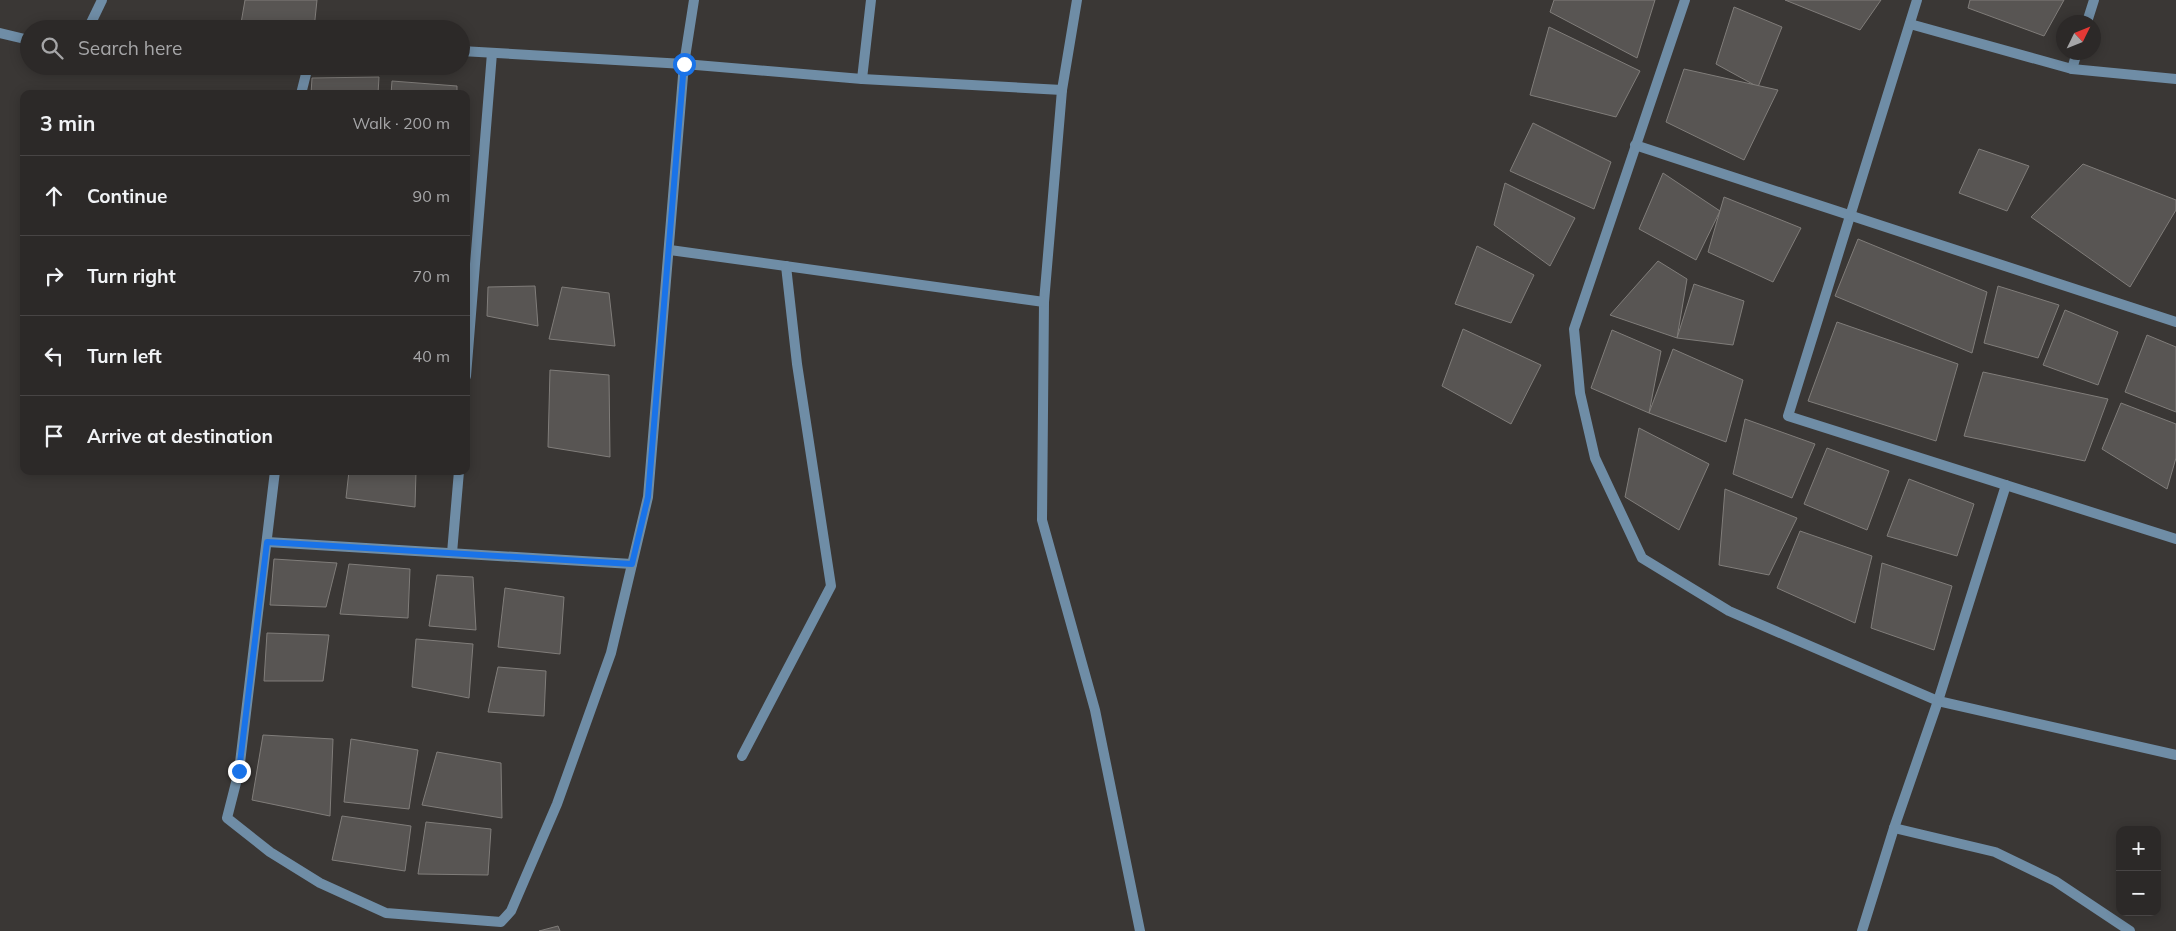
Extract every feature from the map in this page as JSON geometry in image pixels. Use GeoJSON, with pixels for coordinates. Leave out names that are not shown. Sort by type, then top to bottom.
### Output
{"type":"FeatureCollection","features":[{"type":"Feature","properties":{"kind":"street"},"geometry":{"type":"LineString","coordinates":[[92,20],[102,0]]}},
{"type":"Feature","properties":{"kind":"street"},"geometry":{"type":"LineString","coordinates":[[275,475],[239,771],[227,818],[270,852],[320,882],[386,913],[501,922],[511,911],[560,795],[611,652],[648,497],[684,64],[694,0]]}},
{"type":"Feature","properties":{"kind":"street"},"geometry":{"type":"LineString","coordinates":[[862,79],[871,0]]}},
{"type":"Feature","properties":{"kind":"street"},"geometry":{"type":"LineString","coordinates":[[1077,0],[1062,90],[1044,302],[1042,520],[1095,710],[1140,931]]}},
{"type":"Feature","properties":{"kind":"street"},"geometry":{"type":"LineString","coordinates":[[1685,0],[1574,328],[1580,393],[1595,458],[1642,558],[1729,611],[1938,701],[2176,755]]}},
{"type":"Feature","properties":{"kind":"street"},"geometry":{"type":"LineString","coordinates":[[1917,0],[1788,416],[2176,539]]}},
{"type":"Feature","properties":{"kind":"street"},"geometry":{"type":"LineString","coordinates":[[2089,15],[2094,0]]}},
{"type":"Feature","properties":{"kind":"street"},"geometry":{"type":"LineString","coordinates":[[1910,24],[2072,69],[2176,79]]}},
{"type":"Feature","properties":{"kind":"street"},"geometry":{"type":"LineString","coordinates":[[0,33],[20,38]]}},
{"type":"Feature","properties":{"kind":"street"},"geometry":{"type":"LineString","coordinates":[[470,52],[684,64],[862,79],[1062,90]]}},
{"type":"Feature","properties":{"kind":"street"},"geometry":{"type":"LineString","coordinates":[[470,326],[492,53]]}},
{"type":"Feature","properties":{"kind":"street"},"geometry":{"type":"LineString","coordinates":[[2072,69],[2075,60]]}},
{"type":"Feature","properties":{"kind":"street"},"geometry":{"type":"LineString","coordinates":[[302,90],[305,75]]}},
{"type":"Feature","properties":{"kind":"street"},"geometry":{"type":"LineString","coordinates":[[1635,145],[2176,322]]}},
{"type":"Feature","properties":{"kind":"street"},"geometry":{"type":"LineString","coordinates":[[670,250],[1044,302]]}},
{"type":"Feature","properties":{"kind":"street"},"geometry":{"type":"LineString","coordinates":[[742,756],[831,586],[797,364],[786,266]]}},
{"type":"Feature","properties":{"kind":"street"},"geometry":{"type":"LineString","coordinates":[[452,553],[459,475]]}},
{"type":"Feature","properties":{"kind":"street"},"geometry":{"type":"LineString","coordinates":[[1862,931],[1894,828],[1938,701],[2006,485]]}},
{"type":"Feature","properties":{"kind":"street"},"geometry":{"type":"LineString","coordinates":[[267,542],[632,564]]}},
{"type":"Feature","properties":{"kind":"street"},"geometry":{"type":"LineString","coordinates":[[1894,828],[1995,852],[2055,881],[2130,931]]}},
{"type":"Feature","properties":{"kind":"building"},"geometry":{"type":"Polygon","coordinates":[[[245,0],[317,0],[315,20],[242,20],[245,0]]]}},
{"type":"Feature","properties":{"kind":"building"},"geometry":{"type":"Polygon","coordinates":[[[1554,0],[1655,0],[1637,58],[1550,12],[1554,0]]]}},
{"type":"Feature","properties":{"kind":"building"},"geometry":{"type":"Polygon","coordinates":[[[1785,0],[1881,0],[1860,30],[1785,0]]]}},
{"type":"Feature","properties":{"kind":"building"},"geometry":{"type":"Polygon","coordinates":[[[1970,0],[2064,0],[2044,36],[1968,8],[1970,0]]]}},
{"type":"Feature","properties":{"kind":"building"},"geometry":{"type":"Polygon","coordinates":[[[1734,7],[1782,27],[1758,87],[1716,64],[1734,7]]]}},
{"type":"Feature","properties":{"kind":"building"},"geometry":{"type":"Polygon","coordinates":[[[1549,27],[1640,71],[1616,117],[1530,95],[1549,27]]]}},
{"type":"Feature","properties":{"kind":"building"},"geometry":{"type":"Polygon","coordinates":[[[1684,69],[1778,90],[1744,160],[1666,122],[1684,69]]]}},
{"type":"Feature","properties":{"kind":"building"},"geometry":{"type":"Polygon","coordinates":[[[379,77],[378,90],[311,90],[312,78],[379,77]]]}},
{"type":"Feature","properties":{"kind":"building"},"geometry":{"type":"Polygon","coordinates":[[[392,81],[457,86],[457,90],[391,90],[392,81]]]}},
{"type":"Feature","properties":{"kind":"building"},"geometry":{"type":"Polygon","coordinates":[[[1533,123],[1611,162],[1594,209],[1510,171],[1533,123]]]}},
{"type":"Feature","properties":{"kind":"building"},"geometry":{"type":"Polygon","coordinates":[[[1979,149],[2029,166],[2007,211],[1959,193],[1979,149]]]}},
{"type":"Feature","properties":{"kind":"building"},"geometry":{"type":"Polygon","coordinates":[[[2083,164],[2176,200],[2176,210],[2130,287],[2031,217],[2083,164]]]}},
{"type":"Feature","properties":{"kind":"building"},"geometry":{"type":"Polygon","coordinates":[[[1663,173],[1720,211],[1696,260],[1639,229],[1663,173]]]}},
{"type":"Feature","properties":{"kind":"building"},"geometry":{"type":"Polygon","coordinates":[[[1505,183],[1575,218],[1550,266],[1494,225],[1505,183]]]}},
{"type":"Feature","properties":{"kind":"building"},"geometry":{"type":"Polygon","coordinates":[[[1724,197],[1801,228],[1773,282],[1708,252],[1724,197]]]}},
{"type":"Feature","properties":{"kind":"building"},"geometry":{"type":"Polygon","coordinates":[[[1858,239],[1987,292],[1972,353],[1835,296],[1858,239]]]}},
{"type":"Feature","properties":{"kind":"building"},"geometry":{"type":"Polygon","coordinates":[[[1477,246],[1534,275],[1511,323],[1455,304],[1477,246]]]}},
{"type":"Feature","properties":{"kind":"building"},"geometry":{"type":"Polygon","coordinates":[[[1658,261],[1687,279],[1677,338],[1610,315],[1658,261]]]}},
{"type":"Feature","properties":{"kind":"building"},"geometry":{"type":"Polygon","coordinates":[[[1694,284],[1744,301],[1733,345],[1677,338],[1694,284]]]}},
{"type":"Feature","properties":{"kind":"building"},"geometry":{"type":"Polygon","coordinates":[[[535,286],[538,326],[487,316],[488,287],[535,286]]]}},
{"type":"Feature","properties":{"kind":"building"},"geometry":{"type":"Polygon","coordinates":[[[1998,286],[2059,305],[2038,358],[1984,343],[1998,286]]]}},
{"type":"Feature","properties":{"kind":"building"},"geometry":{"type":"Polygon","coordinates":[[[562,287],[609,293],[615,346],[549,339],[562,287]]]}},
{"type":"Feature","properties":{"kind":"building"},"geometry":{"type":"Polygon","coordinates":[[[2065,310],[2118,332],[2098,385],[2043,365],[2065,310]]]}},
{"type":"Feature","properties":{"kind":"building"},"geometry":{"type":"Polygon","coordinates":[[[1837,322],[1958,364],[1936,441],[1808,401],[1837,322]]]}},
{"type":"Feature","properties":{"kind":"building"},"geometry":{"type":"Polygon","coordinates":[[[1463,329],[1541,365],[1511,424],[1442,386],[1463,329]]]}},
{"type":"Feature","properties":{"kind":"building"},"geometry":{"type":"Polygon","coordinates":[[[1612,330],[1661,351],[1649,413],[1591,388],[1612,330]]]}},
{"type":"Feature","properties":{"kind":"building"},"geometry":{"type":"Polygon","coordinates":[[[2147,335],[2176,347],[2176,412],[2125,392],[2147,335]]]}},
{"type":"Feature","properties":{"kind":"building"},"geometry":{"type":"Polygon","coordinates":[[[1673,349],[1743,380],[1726,442],[1649,413],[1673,349]]]}},
{"type":"Feature","properties":{"kind":"building"},"geometry":{"type":"Polygon","coordinates":[[[550,370],[609,375],[610,457],[548,447],[550,370]]]}},
{"type":"Feature","properties":{"kind":"building"},"geometry":{"type":"Polygon","coordinates":[[[1983,372],[2108,399],[2085,461],[1964,436],[1983,372]]]}},
{"type":"Feature","properties":{"kind":"building"},"geometry":{"type":"Polygon","coordinates":[[[2121,403],[2176,424],[2176,458],[2167,489],[2102,449],[2121,403]]]}},
{"type":"Feature","properties":{"kind":"building"},"geometry":{"type":"Polygon","coordinates":[[[1745,419],[1815,444],[1792,498],[1733,474],[1745,419]]]}},
{"type":"Feature","properties":{"kind":"building"},"geometry":{"type":"Polygon","coordinates":[[[1639,428],[1709,464],[1679,530],[1625,497],[1639,428]]]}},
{"type":"Feature","properties":{"kind":"building"},"geometry":{"type":"Polygon","coordinates":[[[1827,448],[1889,471],[1867,530],[1804,504],[1827,448]]]}},
{"type":"Feature","properties":{"kind":"building"},"geometry":{"type":"Polygon","coordinates":[[[349,475],[416,475],[415,507],[346,498],[349,475]]]}},
{"type":"Feature","properties":{"kind":"building"},"geometry":{"type":"Polygon","coordinates":[[[1909,479],[1974,504],[1957,556],[1887,536],[1909,479]]]}},
{"type":"Feature","properties":{"kind":"building"},"geometry":{"type":"Polygon","coordinates":[[[1725,489],[1797,518],[1769,575],[1719,565],[1725,489]]]}},
{"type":"Feature","properties":{"kind":"building"},"geometry":{"type":"Polygon","coordinates":[[[1800,531],[1872,556],[1855,623],[1777,588],[1800,531]]]}},
{"type":"Feature","properties":{"kind":"building"},"geometry":{"type":"Polygon","coordinates":[[[274,559],[337,563],[326,607],[270,605],[274,559]]]}},
{"type":"Feature","properties":{"kind":"building"},"geometry":{"type":"Polygon","coordinates":[[[1882,563],[1952,586],[1934,650],[1871,628],[1882,563]]]}},
{"type":"Feature","properties":{"kind":"building"},"geometry":{"type":"Polygon","coordinates":[[[349,564],[410,569],[408,618],[340,614],[349,564]]]}},
{"type":"Feature","properties":{"kind":"building"},"geometry":{"type":"Polygon","coordinates":[[[437,575],[473,577],[476,630],[429,626],[437,575]]]}},
{"type":"Feature","properties":{"kind":"building"},"geometry":{"type":"Polygon","coordinates":[[[505,588],[564,597],[560,654],[498,647],[505,588]]]}},
{"type":"Feature","properties":{"kind":"building"},"geometry":{"type":"Polygon","coordinates":[[[267,633],[329,635],[323,681],[264,681],[267,633]]]}},
{"type":"Feature","properties":{"kind":"building"},"geometry":{"type":"Polygon","coordinates":[[[416,639],[473,644],[469,698],[412,687],[416,639]]]}},
{"type":"Feature","properties":{"kind":"building"},"geometry":{"type":"Polygon","coordinates":[[[498,667],[546,671],[544,716],[488,712],[498,667]]]}},
{"type":"Feature","properties":{"kind":"building"},"geometry":{"type":"Polygon","coordinates":[[[263,735],[333,739],[330,816],[252,800],[263,735]]]}},
{"type":"Feature","properties":{"kind":"building"},"geometry":{"type":"Polygon","coordinates":[[[351,739],[418,750],[409,809],[344,802],[351,739]]]}},
{"type":"Feature","properties":{"kind":"building"},"geometry":{"type":"Polygon","coordinates":[[[437,752],[501,763],[502,818],[422,805],[437,752]]]}},
{"type":"Feature","properties":{"kind":"building"},"geometry":{"type":"Polygon","coordinates":[[[342,816],[411,826],[405,871],[332,860],[342,816]]]}},
{"type":"Feature","properties":{"kind":"building"},"geometry":{"type":"Polygon","coordinates":[[[426,822],[491,829],[488,875],[418,874],[426,822]]]}},
{"type":"Feature","properties":{"kind":"building"},"geometry":{"type":"Polygon","coordinates":[[[558,926],[560,931],[539,931],[558,926]]]}},
{"type":"Feature","properties":{"kind":"route"},"geometry":{"type":"LineString","coordinates":[[239,771],[267,542],[632,564],[648,497],[684,64]]}}]}
